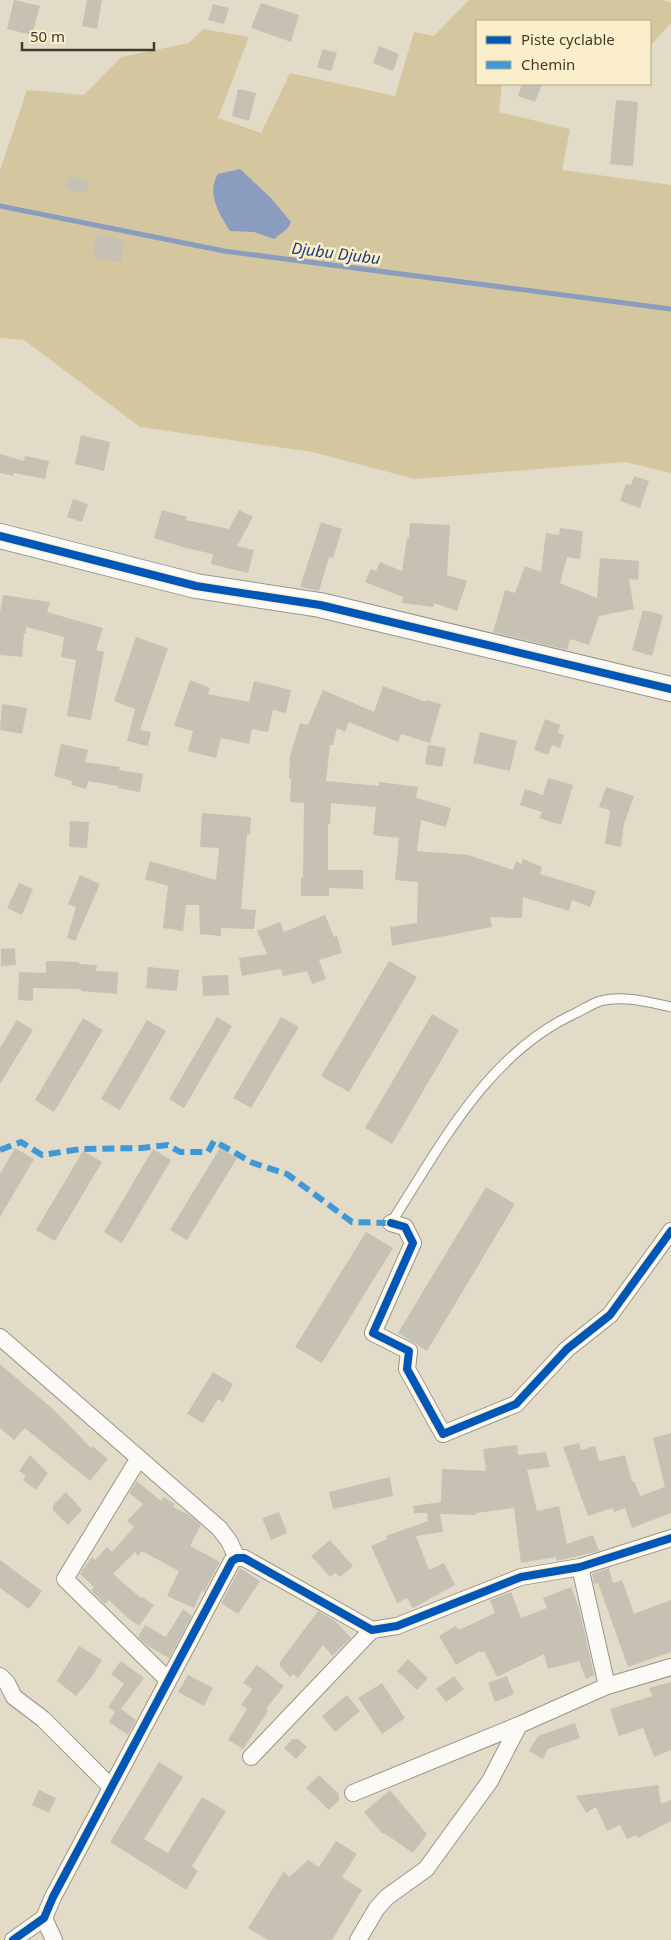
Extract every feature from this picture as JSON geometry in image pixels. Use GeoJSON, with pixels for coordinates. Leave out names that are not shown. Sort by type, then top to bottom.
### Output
{"type":"FeatureCollection","features":[{"type":"Feature","properties":{"kind":"street"},"geometry":{"type":"LineString","coordinates":[[0,536],[196,586],[320,605],[671,690]]}},
{"type":"Feature","properties":{"kind":"street"},"geometry":{"type":"LineString","coordinates":[[392,1224],[405,1227],[413,1243],[373,1333],[409,1351],[407,1370],[443,1434],[516,1404],[567,1349],[610,1315],[671,1231]]}},
{"type":"Feature","properties":{"kind":"street"},"geometry":{"type":"LineString","coordinates":[[0,1337],[219,1528],[229,1541],[237,1558]]}},
{"type":"Feature","properties":{"kind":"street"},"geometry":{"type":"LineString","coordinates":[[139,1458],[65,1578],[168,1680]]}},
{"type":"Feature","properties":{"kind":"street"},"geometry":{"type":"LineString","coordinates":[[251,1757],[372,1630],[397,1626],[521,1578],[580,1567],[671,1538]]}},
{"type":"Feature","properties":{"kind":"street"},"geometry":{"type":"LineString","coordinates":[[12,1940],[44,1918],[53,1897],[232,1561],[237,1558],[244,1558],[372,1630]]}},
{"type":"Feature","properties":{"kind":"street"},"geometry":{"type":"LineString","coordinates":[[580,1567],[607,1686]]}},
{"type":"Feature","properties":{"kind":"street"},"geometry":{"type":"LineString","coordinates":[[353,1793],[519,1725],[607,1686],[671,1667]]}},
{"type":"Feature","properties":{"kind":"street"},"geometry":{"type":"LineString","coordinates":[[0,1676],[7,1683],[14,1697],[44,1719],[111,1787]]}},
{"type":"Feature","properties":{"kind":"street"},"geometry":{"type":"LineString","coordinates":[[358,1940],[377,1908],[387,1898],[426,1869],[490,1781],[519,1725]]}},
{"type":"Feature","properties":{"kind":"street"},"geometry":{"type":"LineString","coordinates":[[44,1918],[54,1940]]}},
{"type":"Feature","properties":{"kind":"lane"},"geometry":{"type":"LineString","coordinates":[[392,1224],[460,1115],[487,1081],[534,1038],[564,1018],[600,1001],[636,999],[671,1007]]}},
{"type":"Feature","properties":{"kind":"shaded area"},"geometry":{"type":"Polygon","coordinates":[[[469,0],[663,0],[671,3],[671,23],[651,45],[651,20],[476,20],[476,85],[502,85],[499,112],[570,129],[562,170],[671,185],[671,473],[625,462],[415,479],[312,452],[140,427],[24,340],[0,338],[0,170],[27,90],[84,95],[121,57],[189,43],[203,29],[249,37],[218,118],[261,133],[290,73],[395,96],[414,32],[434,36],[469,0]]]}},
{"type":"Feature","properties":{"kind":"water"},"geometry":{"type":"Polygon","coordinates":[[[240,169],[270,197],[291,222],[288,228],[274,239],[254,232],[230,231],[218,211],[213,189],[218,174],[240,169]]]}},
{"type":"Feature","properties":{"kind":"building"},"geometry":{"type":"Polygon","coordinates":[[[14,0],[40,6],[32,35],[7,29],[14,0]]]}},
{"type":"Feature","properties":{"kind":"building"},"geometry":{"type":"Polygon","coordinates":[[[87,0],[102,0],[97,29],[82,26],[87,0]]]}},
{"type":"Feature","properties":{"kind":"building"},"geometry":{"type":"Polygon","coordinates":[[[261,3],[299,15],[291,42],[251,28],[261,3]]]}},
{"type":"Feature","properties":{"kind":"building"},"geometry":{"type":"Polygon","coordinates":[[[213,4],[229,8],[224,24],[208,20],[213,4]]]}},
{"type":"Feature","properties":{"kind":"building"},"geometry":{"type":"Polygon","coordinates":[[[379,46],[399,54],[393,71],[373,63],[379,46]]]}},
{"type":"Feature","properties":{"kind":"building"},"geometry":{"type":"Polygon","coordinates":[[[323,49],[337,53],[331,71],[317,67],[323,49]]]}},
{"type":"Feature","properties":{"kind":"building"},"geometry":{"type":"Polygon","coordinates":[[[522,85],[542,85],[535,102],[518,96],[522,85]]]}},
{"type":"Feature","properties":{"kind":"building"},"geometry":{"type":"Polygon","coordinates":[[[238,89],[256,93],[249,121],[232,116],[238,89]]]}},
{"type":"Feature","properties":{"kind":"building"},"geometry":{"type":"Polygon","coordinates":[[[616,100],[638,102],[633,166],[610,164],[616,100]]]}},
{"type":"Feature","properties":{"kind":"building"},"geometry":{"type":"Polygon","coordinates":[[[69,176],[89,181],[86,194],[65,189],[69,176]]]}},
{"type":"Feature","properties":{"kind":"building"},"geometry":{"type":"Polygon","coordinates":[[[97,234],[125,240],[121,263],[92,257],[97,234]]]}},
{"type":"Feature","properties":{"kind":"building"},"geometry":{"type":"Polygon","coordinates":[[[81,435],[110,442],[104,471],[75,464],[81,435]]]}},
{"type":"Feature","properties":{"kind":"building"},"geometry":{"type":"Polygon","coordinates":[[[0,454],[24,461],[25,456],[49,461],[45,479],[14,473],[13,476],[0,473],[0,454]]]}},
{"type":"Feature","properties":{"kind":"building"},"geometry":{"type":"Polygon","coordinates":[[[634,476],[649,481],[640,508],[620,501],[626,484],[631,485],[634,476]]]}},
{"type":"Feature","properties":{"kind":"building"},"geometry":{"type":"Polygon","coordinates":[[[73,499],[88,504],[82,522],[67,517],[73,499]]]}},
{"type":"Feature","properties":{"kind":"building"},"geometry":{"type":"Polygon","coordinates":[[[162,510],[187,517],[186,520],[229,529],[239,510],[253,517],[237,546],[254,550],[248,573],[211,564],[213,554],[154,538],[162,510]]]}},
{"type":"Feature","properties":{"kind":"building"},"geometry":{"type":"Polygon","coordinates":[[[321,522],[342,529],[333,558],[329,557],[319,591],[300,587],[321,522]]]}},
{"type":"Feature","properties":{"kind":"building"},"geometry":{"type":"Polygon","coordinates":[[[410,523],[450,525],[447,575],[467,581],[457,611],[434,603],[433,607],[402,603],[403,597],[365,582],[371,569],[376,571],[380,562],[402,571],[410,523]]]}},
{"type":"Feature","properties":{"kind":"building"},"geometry":{"type":"Polygon","coordinates":[[[560,528],[583,531],[580,559],[567,557],[560,583],[597,598],[600,558],[639,561],[638,580],[629,579],[634,609],[599,616],[589,645],[570,639],[567,650],[493,632],[505,590],[515,593],[525,566],[541,572],[546,533],[559,535],[560,528]]]}},
{"type":"Feature","properties":{"kind":"building"},"geometry":{"type":"Polygon","coordinates":[[[3,595],[50,602],[47,612],[103,628],[96,650],[104,652],[91,720],[67,716],[76,660],[61,657],[64,637],[26,627],[22,657],[0,655],[0,613],[3,595]]]}},
{"type":"Feature","properties":{"kind":"building"},"geometry":{"type":"Polygon","coordinates":[[[643,610],[663,615],[652,656],[632,650],[643,610]]]}},
{"type":"Feature","properties":{"kind":"building"},"geometry":{"type":"Polygon","coordinates":[[[136,637],[168,648],[140,730],[151,732],[148,746],[127,741],[135,709],[114,701],[136,637]]]}},
{"type":"Feature","properties":{"kind":"building"},"geometry":{"type":"Polygon","coordinates":[[[190,680],[210,688],[208,694],[249,702],[254,681],[291,690],[286,713],[273,710],[268,732],[252,729],[249,744],[221,738],[216,758],[188,751],[193,731],[174,726],[190,680]]]}},
{"type":"Feature","properties":{"kind":"building"},"geometry":{"type":"Polygon","coordinates":[[[383,686],[426,702],[427,700],[441,704],[430,743],[401,734],[398,742],[349,722],[345,732],[337,728],[333,745],[330,745],[326,781],[379,786],[379,782],[418,787],[416,798],[451,808],[446,827],[421,820],[417,851],[468,855],[513,870],[516,861],[521,864],[523,859],[542,867],[540,874],[596,891],[590,907],[572,900],[569,911],[523,897],[522,918],[490,917],[492,927],[392,946],[390,927],[417,923],[418,882],[395,880],[399,838],[373,835],[376,807],[331,803],[330,824],[328,824],[328,870],[363,870],[363,889],[329,888],[329,896],[301,896],[304,803],[290,802],[291,779],[289,779],[290,756],[300,723],[308,725],[323,690],[374,712],[383,686]]]}},
{"type":"Feature","properties":{"kind":"building"},"geometry":{"type":"Polygon","coordinates":[[[2,704],[27,708],[22,734],[0,730],[2,704]]]}},
{"type":"Feature","properties":{"kind":"building"},"geometry":{"type":"Polygon","coordinates":[[[545,719],[560,725],[558,733],[564,735],[560,748],[552,745],[548,755],[534,750],[545,719]]]}},
{"type":"Feature","properties":{"kind":"building"},"geometry":{"type":"Polygon","coordinates":[[[480,732],[517,741],[510,771],[473,763],[480,732]]]}},
{"type":"Feature","properties":{"kind":"building"},"geometry":{"type":"Polygon","coordinates":[[[61,744],[88,750],[85,762],[120,767],[119,770],[143,774],[140,792],[88,781],[86,789],[71,785],[72,781],[54,776],[61,744]]]}},
{"type":"Feature","properties":{"kind":"building"},"geometry":{"type":"Polygon","coordinates":[[[428,745],[446,748],[442,767],[425,764],[428,745]]]}},
{"type":"Feature","properties":{"kind":"building"},"geometry":{"type":"Polygon","coordinates":[[[548,778],[573,785],[561,825],[539,818],[542,812],[520,805],[525,789],[543,795],[548,778]]]}},
{"type":"Feature","properties":{"kind":"building"},"geometry":{"type":"Polygon","coordinates":[[[606,787],[634,796],[624,824],[621,847],[605,844],[610,810],[599,807],[606,787]]]}},
{"type":"Feature","properties":{"kind":"building"},"geometry":{"type":"Polygon","coordinates":[[[202,813],[251,817],[250,835],[247,834],[241,909],[256,910],[254,929],[221,928],[221,936],[200,934],[199,905],[186,905],[183,931],[163,928],[168,886],[145,879],[150,861],[216,880],[219,848],[200,847],[202,813]]]}},
{"type":"Feature","properties":{"kind":"building"},"geometry":{"type":"Polygon","coordinates":[[[70,821],[89,822],[87,848],[69,847],[70,821]]]}},
{"type":"Feature","properties":{"kind":"building"},"geometry":{"type":"Polygon","coordinates":[[[80,875],[100,884],[75,941],[67,938],[76,907],[68,904],[80,875]]]}},
{"type":"Feature","properties":{"kind":"building"},"geometry":{"type":"Polygon","coordinates":[[[19,883],[33,889],[22,915],[7,908],[19,883]]]}},
{"type":"Feature","properties":{"kind":"building"},"geometry":{"type":"Polygon","coordinates":[[[325,915],[334,937],[337,936],[342,953],[319,960],[326,979],[312,984],[307,971],[283,976],[281,969],[242,976],[239,958],[267,954],[257,931],[280,922],[284,932],[325,915]]]}},
{"type":"Feature","properties":{"kind":"building"},"geometry":{"type":"Polygon","coordinates":[[[15,948],[16,965],[1,966],[1,949],[15,948]]]}},
{"type":"Feature","properties":{"kind":"building"},"geometry":{"type":"Polygon","coordinates":[[[46,961],[79,962],[79,964],[97,965],[96,971],[118,972],[117,994],[81,991],[81,989],[33,988],[33,1001],[18,1000],[19,972],[46,973],[46,961]]]}},
{"type":"Feature","properties":{"kind":"building"},"geometry":{"type":"Polygon","coordinates":[[[389,961],[417,977],[349,1092],[321,1076],[389,961]]]}},
{"type":"Feature","properties":{"kind":"building"},"geometry":{"type":"Polygon","coordinates":[[[148,967],[179,970],[177,991],[146,988],[148,967]]]}},
{"type":"Feature","properties":{"kind":"building"},"geometry":{"type":"Polygon","coordinates":[[[228,975],[229,995],[203,996],[202,976],[228,975]]]}},
{"type":"Feature","properties":{"kind":"building"},"geometry":{"type":"Polygon","coordinates":[[[432,1014],[459,1030],[392,1144],[365,1128],[432,1014]]]}},
{"type":"Feature","properties":{"kind":"building"},"geometry":{"type":"Polygon","coordinates":[[[217,1017],[232,1026],[184,1108],[169,1099],[217,1017]]]}},
{"type":"Feature","properties":{"kind":"building"},"geometry":{"type":"Polygon","coordinates":[[[281,1017],[299,1027],[251,1108],[233,1098],[281,1017]]]}},
{"type":"Feature","properties":{"kind":"building"},"geometry":{"type":"Polygon","coordinates":[[[83,1018],[103,1030],[54,1112],[35,1100],[83,1018]]]}},
{"type":"Feature","properties":{"kind":"building"},"geometry":{"type":"Polygon","coordinates":[[[17,1020],[33,1030],[0,1084],[0,1048],[17,1020]]]}},
{"type":"Feature","properties":{"kind":"building"},"geometry":{"type":"Polygon","coordinates":[[[147,1020],[166,1031],[120,1110],[101,1099],[147,1020]]]}},
{"type":"Feature","properties":{"kind":"building"},"geometry":{"type":"Polygon","coordinates":[[[15,1148],[34,1159],[0,1217],[0,1174],[15,1148]]]}},
{"type":"Feature","properties":{"kind":"building"},"geometry":{"type":"Polygon","coordinates":[[[220,1148],[237,1158],[187,1240],[170,1230],[220,1148]]]}},
{"type":"Feature","properties":{"kind":"building"},"geometry":{"type":"Polygon","coordinates":[[[153,1149],[171,1160],[122,1243],[104,1232],[153,1149]]]}},
{"type":"Feature","properties":{"kind":"building"},"geometry":{"type":"Polygon","coordinates":[[[83,1151],[102,1162],[55,1241],[36,1230],[83,1151]]]}},
{"type":"Feature","properties":{"kind":"building"},"geometry":{"type":"Polygon","coordinates":[[[486,1187],[515,1204],[427,1351],[398,1333],[486,1187]]]}},
{"type":"Feature","properties":{"kind":"building"},"geometry":{"type":"Polygon","coordinates":[[[366,1232],[393,1248],[322,1363],[295,1347],[366,1232]]]}},
{"type":"Feature","properties":{"kind":"building"},"geometry":{"type":"Polygon","coordinates":[[[0,1364],[55,1411],[91,1448],[92,1446],[108,1459],[90,1481],[25,1428],[14,1440],[0,1428],[0,1364]]]}},
{"type":"Feature","properties":{"kind":"building"},"geometry":{"type":"Polygon","coordinates":[[[213,1372],[233,1384],[223,1402],[218,1399],[203,1423],[187,1414],[213,1372]]]}},
{"type":"Feature","properties":{"kind":"building"},"geometry":{"type":"Polygon","coordinates":[[[671,1433],[671,1513],[632,1528],[625,1508],[614,1512],[613,1508],[588,1516],[563,1447],[579,1443],[581,1450],[595,1446],[599,1461],[625,1455],[632,1482],[634,1481],[640,1496],[665,1487],[653,1438],[671,1433]]]}},
{"type":"Feature","properties":{"kind":"building"},"geometry":{"type":"Polygon","coordinates":[[[517,1445],[518,1455],[546,1452],[550,1467],[527,1470],[537,1511],[559,1506],[567,1544],[593,1535],[599,1551],[557,1561],[556,1557],[521,1563],[514,1508],[476,1513],[476,1515],[440,1514],[443,1532],[416,1536],[429,1570],[444,1563],[455,1585],[413,1608],[407,1598],[397,1603],[371,1546],[387,1539],[386,1536],[428,1521],[427,1513],[414,1513],[413,1506],[441,1502],[442,1469],[486,1471],[483,1449],[517,1445]]]}},
{"type":"Feature","properties":{"kind":"building"},"geometry":{"type":"Polygon","coordinates":[[[30,1455],[48,1473],[36,1490],[23,1480],[26,1476],[19,1471],[30,1455]]]}},
{"type":"Feature","properties":{"kind":"building"},"geometry":{"type":"Polygon","coordinates":[[[390,1477],[393,1496],[333,1509],[329,1492],[390,1477]]]}},
{"type":"Feature","properties":{"kind":"building"},"geometry":{"type":"Polygon","coordinates":[[[137,1481],[161,1501],[163,1497],[175,1504],[173,1507],[189,1515],[201,1525],[190,1546],[220,1562],[204,1592],[202,1590],[194,1608],[167,1596],[179,1571],[142,1551],[138,1556],[135,1552],[113,1574],[141,1598],[154,1605],[139,1626],[109,1600],[105,1604],[91,1590],[94,1587],[80,1574],[92,1557],[95,1560],[107,1547],[112,1552],[134,1527],[127,1521],[143,1504],[129,1493],[137,1481]]]}},
{"type":"Feature","properties":{"kind":"building"},"geometry":{"type":"Polygon","coordinates":[[[66,1492],[82,1510],[68,1525],[53,1510],[53,1505],[66,1492]]]}},
{"type":"Feature","properties":{"kind":"building"},"geometry":{"type":"Polygon","coordinates":[[[279,1512],[287,1533],[271,1540],[262,1518],[279,1512]]]}},
{"type":"Feature","properties":{"kind":"building"},"geometry":{"type":"Polygon","coordinates":[[[330,1540],[353,1566],[340,1577],[335,1573],[330,1577],[311,1556],[330,1540]]]}},
{"type":"Feature","properties":{"kind":"building"},"geometry":{"type":"Polygon","coordinates":[[[0,1560],[42,1591],[29,1609],[0,1588],[0,1560]]]}},
{"type":"Feature","properties":{"kind":"building"},"geometry":{"type":"Polygon","coordinates":[[[240,1568],[260,1581],[238,1614],[221,1603],[240,1568]]]}},
{"type":"Feature","properties":{"kind":"building"},"geometry":{"type":"Polygon","coordinates":[[[609,1568],[613,1583],[622,1580],[634,1614],[671,1600],[671,1652],[628,1667],[598,1583],[594,1584],[592,1574],[609,1568]]]}},
{"type":"Feature","properties":{"kind":"building"},"geometry":{"type":"Polygon","coordinates":[[[571,1587],[579,1608],[594,1675],[586,1679],[579,1661],[548,1669],[544,1654],[497,1677],[484,1651],[481,1653],[480,1651],[456,1665],[439,1636],[456,1626],[459,1630],[495,1613],[490,1600],[511,1592],[521,1618],[547,1608],[543,1598],[571,1587]]]}},
{"type":"Feature","properties":{"kind":"building"},"geometry":{"type":"Polygon","coordinates":[[[183,1609],[192,1616],[169,1658],[148,1646],[138,1637],[145,1625],[166,1637],[183,1609]]]}},
{"type":"Feature","properties":{"kind":"building"},"geometry":{"type":"Polygon","coordinates":[[[318,1611],[335,1621],[351,1638],[332,1656],[323,1645],[298,1678],[293,1674],[290,1677],[280,1666],[280,1662],[318,1611]]]}},
{"type":"Feature","properties":{"kind":"building"},"geometry":{"type":"Polygon","coordinates":[[[79,1646],[102,1660],[91,1678],[76,1696],[57,1681],[79,1646]]]}},
{"type":"Feature","properties":{"kind":"building"},"geometry":{"type":"Polygon","coordinates":[[[408,1659],[428,1678],[417,1690],[397,1671],[408,1659]]]}},
{"type":"Feature","properties":{"kind":"building"},"geometry":{"type":"Polygon","coordinates":[[[121,1661],[144,1678],[121,1709],[136,1720],[128,1735],[109,1722],[115,1712],[108,1707],[124,1684],[111,1674],[121,1661]]]}},
{"type":"Feature","properties":{"kind":"building"},"geometry":{"type":"Polygon","coordinates":[[[257,1665],[284,1686],[266,1709],[268,1711],[243,1749],[228,1740],[247,1709],[241,1705],[252,1689],[243,1683],[257,1665]]]}},
{"type":"Feature","properties":{"kind":"building"},"geometry":{"type":"Polygon","coordinates":[[[188,1675],[213,1688],[204,1706],[178,1692],[188,1675]]]}},
{"type":"Feature","properties":{"kind":"building"},"geometry":{"type":"Polygon","coordinates":[[[454,1676],[464,1689],[446,1702],[436,1689],[454,1676]]]}},
{"type":"Feature","properties":{"kind":"building"},"geometry":{"type":"Polygon","coordinates":[[[507,1676],[514,1694],[495,1702],[488,1683],[507,1676]]]}},
{"type":"Feature","properties":{"kind":"building"},"geometry":{"type":"Polygon","coordinates":[[[671,1682],[671,1750],[654,1757],[643,1728],[619,1736],[610,1709],[652,1696],[649,1688],[671,1682]]]}},
{"type":"Feature","properties":{"kind":"building"},"geometry":{"type":"Polygon","coordinates":[[[382,1683],[405,1718],[382,1734],[358,1698],[382,1683]]]}},
{"type":"Feature","properties":{"kind":"building"},"geometry":{"type":"Polygon","coordinates":[[[347,1695],[360,1711],[335,1732],[322,1716],[347,1695]]]}},
{"type":"Feature","properties":{"kind":"building"},"geometry":{"type":"Polygon","coordinates":[[[575,1723],[580,1738],[548,1749],[543,1759],[529,1751],[538,1736],[575,1723]]]}},
{"type":"Feature","properties":{"kind":"building"},"geometry":{"type":"Polygon","coordinates":[[[292,1739],[298,1739],[307,1747],[296,1759],[284,1748],[292,1739]]]}},
{"type":"Feature","properties":{"kind":"building"},"geometry":{"type":"Polygon","coordinates":[[[159,1762],[183,1777],[144,1839],[168,1853],[202,1797],[226,1811],[192,1866],[198,1871],[186,1890],[110,1842],[159,1762]]]}},
{"type":"Feature","properties":{"kind":"building"},"geometry":{"type":"Polygon","coordinates":[[[319,1775],[339,1794],[339,1800],[329,1810],[306,1788],[319,1775]]]}},
{"type":"Feature","properties":{"kind":"building"},"geometry":{"type":"Polygon","coordinates":[[[658,1785],[661,1804],[671,1800],[671,1821],[638,1838],[636,1835],[627,1839],[620,1825],[607,1831],[596,1807],[586,1813],[576,1796],[658,1785]]]}},
{"type":"Feature","properties":{"kind":"building"},"geometry":{"type":"Polygon","coordinates":[[[39,1790],[56,1798],[49,1813],[32,1805],[39,1790]]]}},
{"type":"Feature","properties":{"kind":"building"},"geometry":{"type":"Polygon","coordinates":[[[390,1790],[427,1834],[413,1853],[383,1834],[364,1812],[390,1790]]]}},
{"type":"Feature","properties":{"kind":"building"},"geometry":{"type":"Polygon","coordinates":[[[336,1841],[357,1854],[342,1877],[362,1890],[332,1940],[268,1940],[248,1928],[284,1871],[289,1877],[308,1860],[319,1867],[336,1841]]]}},
{"type":"Feature","properties":{"kind":"waterway","name":"Djubu Djubu"},"geometry":{"type":"LineString","coordinates":[[0,206],[224,251],[671,309]]}},
{"type":"Feature","properties":{"kind":"marked path"},"geometry":{"type":"LineString","coordinates":[[0,1150],[21,1142],[42,1155],[81,1149],[141,1148],[168,1145],[180,1152],[208,1152],[214,1141],[253,1163],[287,1174],[352,1222],[391,1223]]}},
{"type":"Feature","properties":{"kind":"cycle path"},"geometry":{"type":"LineString","coordinates":[[0,536],[196,586],[320,605],[671,689]]}},
{"type":"Feature","properties":{"kind":"cycle path"},"geometry":{"type":"LineString","coordinates":[[391,1223],[405,1227],[413,1243],[373,1333],[409,1351],[407,1369],[443,1434],[516,1404],[567,1349],[610,1315],[671,1231]]}},
{"type":"Feature","properties":{"kind":"cycle path"},"geometry":{"type":"LineString","coordinates":[[13,1940],[44,1918],[53,1897],[232,1561],[237,1558],[244,1558],[372,1630],[397,1626],[521,1577],[580,1567],[671,1538]]}}]}
